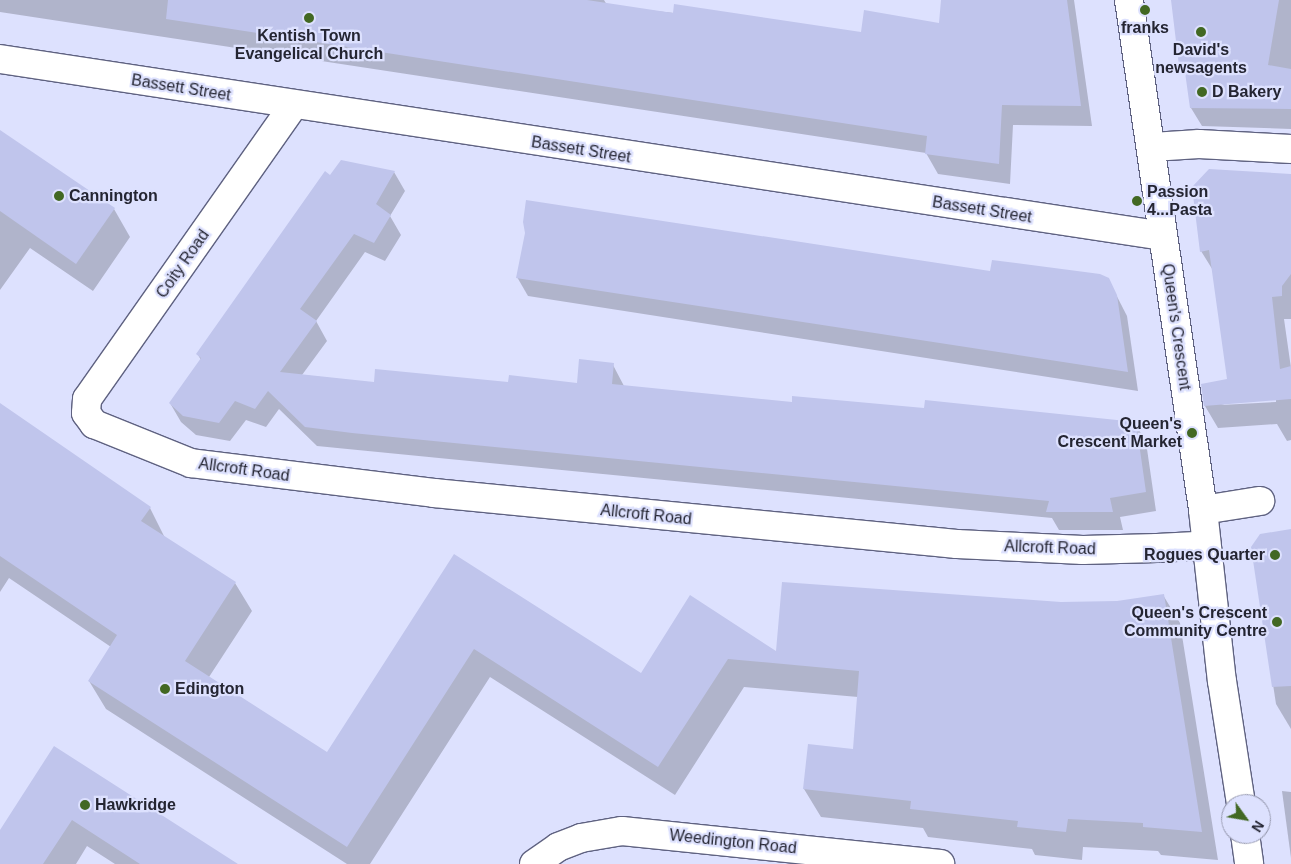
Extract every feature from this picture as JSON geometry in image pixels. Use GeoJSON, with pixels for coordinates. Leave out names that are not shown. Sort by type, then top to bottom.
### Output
{"type":"FeatureCollection","features":[{"type":"Feature","properties":{"kind":"street","name":"Queen's Crescent"},"geometry":{"type":"LineString","coordinates":[[1129,0],[1152,147],[1203,510],[1239,794]]}},
{"type":"Feature","properties":{"kind":"street","name":"Bassett Street"},"geometry":{"type":"LineString","coordinates":[[0,59],[294,106],[1163,236]]}},
{"type":"Feature","properties":{"kind":"street","name":"Coity Road"},"geometry":{"type":"LineString","coordinates":[[94,424],[86,413],[87,398],[294,106]]}},
{"type":"Feature","properties":{"kind":"street"},"geometry":{"type":"LineString","coordinates":[[1152,147],[1199,144],[1291,149]]}},
{"type":"Feature","properties":{"kind":"street","name":"Allcroft Road"},"geometry":{"type":"LineString","coordinates":[[94,424],[191,462],[220,468],[697,520],[1006,546],[1157,548],[1196,546],[1206,542]]}},
{"type":"Feature","properties":{"kind":"street"},"geometry":{"type":"LineString","coordinates":[[1203,510],[1260,502]]}},
{"type":"Feature","properties":{"kind":"street","name":"Weedington Road"},"geometry":{"type":"LineString","coordinates":[[534,864],[558,847],[581,838],[622,831],[940,864]]}},
{"type":"Feature","properties":{"kind":"street"},"geometry":{"type":"LineString","coordinates":[[1246,844],[1249,864]]}},
{"type":"Feature","properties":{"kind":"building"},"geometry":{"type":"Polygon","coordinates":[[[168,0],[587,0],[673,13],[674,4],[861,32],[864,10],[939,23],[941,0],[1067,0],[1081,106],[1002,105],[999,164],[925,154],[927,136],[166,19],[168,0]]]}},
{"type":"Feature","properties":{"kind":"building"},"geometry":{"type":"Polygon","coordinates":[[[1171,0],[1279,0],[1268,65],[1291,69],[1291,109],[1190,108],[1184,65],[1179,66],[1171,0]]]}},
{"type":"Feature","properties":{"kind":"building","name":"Cannington"},"geometry":{"type":"Polygon","coordinates":[[[0,130],[115,208],[76,264],[0,211],[0,130]]]}},
{"type":"Feature","properties":{"kind":"building"},"geometry":{"type":"Polygon","coordinates":[[[341,160],[395,171],[376,204],[391,215],[374,243],[354,234],[300,309],[317,321],[280,372],[374,382],[375,369],[508,382],[509,375],[577,383],[579,359],[614,363],[612,384],[792,402],[792,396],[924,408],[925,400],[1136,422],[1146,492],[1110,498],[1113,512],[1046,512],[1049,501],[352,433],[305,427],[268,391],[255,409],[235,401],[219,423],[183,416],[169,403],[201,358],[196,354],[325,171],[330,175],[341,160]]]}},
{"type":"Feature","properties":{"kind":"building"},"geometry":{"type":"Polygon","coordinates":[[[1209,169],[1291,174],[1291,274],[1282,286],[1282,296],[1272,297],[1280,369],[1291,366],[1291,399],[1204,406],[1201,384],[1227,379],[1209,250],[1200,252],[1192,187],[1209,169]]]}},
{"type":"Feature","properties":{"kind":"building"},"geometry":{"type":"Polygon","coordinates":[[[526,200],[990,271],[992,260],[1100,274],[1109,278],[1117,295],[1128,372],[516,278],[525,233],[523,222],[526,200]]]}},
{"type":"Feature","properties":{"kind":"building"},"geometry":{"type":"Polygon","coordinates":[[[0,403],[151,507],[141,521],[236,582],[185,661],[327,752],[454,554],[641,673],[690,595],[776,651],[782,582],[1061,602],[1117,601],[1164,594],[1202,832],[1143,827],[1143,823],[1068,819],[1066,832],[1017,827],[1018,821],[910,809],[911,801],[803,789],[808,744],[853,749],[859,671],[728,659],[658,767],[474,649],[347,847],[88,681],[117,635],[0,556],[0,403]]]}},
{"type":"Feature","properties":{"kind":"building","name":"Queen's Crescent Community Centre"},"geometry":{"type":"Polygon","coordinates":[[[1291,529],[1291,686],[1272,687],[1251,547],[1260,534],[1291,529]]]}},
{"type":"Feature","properties":{"kind":"building","name":"Hawkridge"},"geometry":{"type":"Polygon","coordinates":[[[54,746],[238,864],[140,864],[72,820],[43,864],[0,864],[0,830],[54,746]]]}},
{"type":"Feature","properties":{"kind":"place","name":"franks"},"geometry":{"type":"Point","coordinates":[1145,10]}},
{"type":"Feature","properties":{"kind":"place","name":"Kentish Town Evangelical Church"},"geometry":{"type":"Point","coordinates":[309,18]}},
{"type":"Feature","properties":{"kind":"place","name":"David's newsagents"},"geometry":{"type":"Point","coordinates":[1201,32]}},
{"type":"Feature","properties":{"kind":"place","name":"D Bakery"},"geometry":{"type":"Point","coordinates":[1202,92]}},
{"type":"Feature","properties":{"kind":"place","name":"Cannington"},"geometry":{"type":"Point","coordinates":[59,196]}},
{"type":"Feature","properties":{"kind":"place","name":"Passion 4...Pasta"},"geometry":{"type":"Point","coordinates":[1137,201]}},
{"type":"Feature","properties":{"kind":"place","name":"Queen's Crescent Market"},"geometry":{"type":"Point","coordinates":[1192,433]}},
{"type":"Feature","properties":{"kind":"place","name":"Rogues Quarter"},"geometry":{"type":"Point","coordinates":[1275,555]}},
{"type":"Feature","properties":{"kind":"place","name":"Queen's Crescent Community Centre"},"geometry":{"type":"Point","coordinates":[1277,622]}},
{"type":"Feature","properties":{"kind":"place","name":"Edington"},"geometry":{"type":"Point","coordinates":[165,689]}},
{"type":"Feature","properties":{"kind":"place","name":"Hawkridge"},"geometry":{"type":"Point","coordinates":[85,805]}}]}
